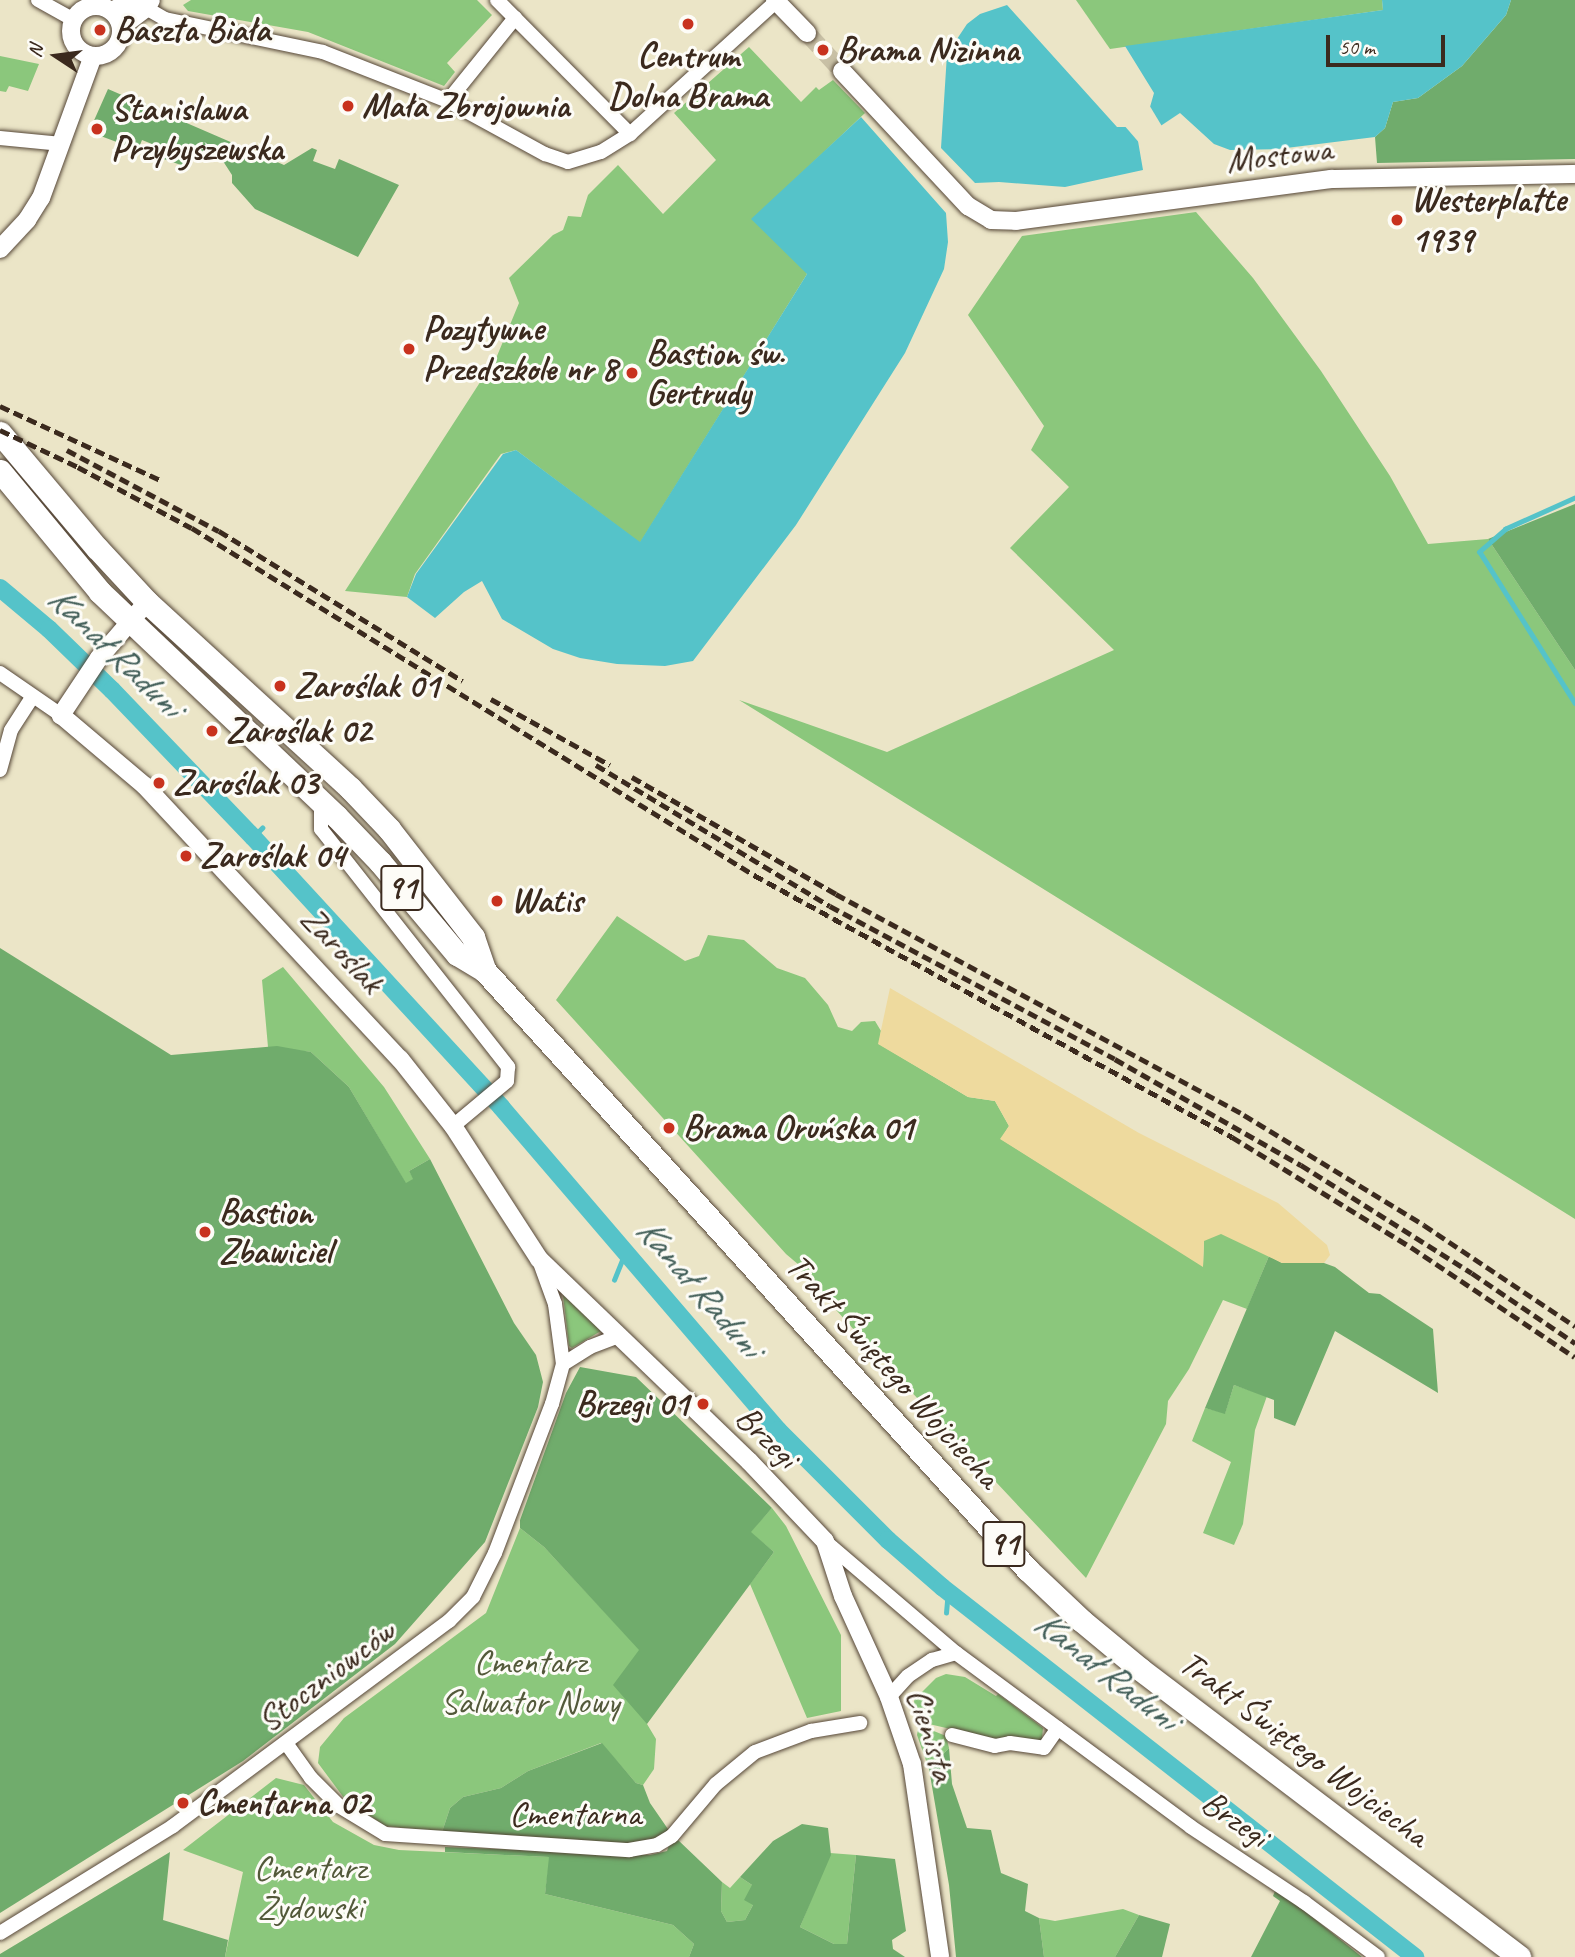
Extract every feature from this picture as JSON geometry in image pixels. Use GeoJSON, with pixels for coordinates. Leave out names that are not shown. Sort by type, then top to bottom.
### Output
{"type":"FeatureCollection","features":[{"type":"Feature","properties":{"kind":"main road","name":"Trakt Świętego Wojciecha"},"geometry":{"type":"LineString","coordinates":[[0,433],[97,548],[147,602],[350,788],[389,829],[472,937],[485,971]]}},
{"type":"Feature","properties":{"kind":"main road","name":"Trakt Świętego Wojciecha"},"geometry":{"type":"LineString","coordinates":[[0,471],[130,622],[321,801],[380,862],[457,954],[485,971],[1028,1570],[1082,1621],[1140,1669],[1520,1957]]}},
{"type":"Feature","properties":{"kind":"street"},"geometry":{"type":"LineString","coordinates":[[38,0],[74,20]]}},
{"type":"Feature","properties":{"kind":"street"},"geometry":{"type":"LineString","coordinates":[[497,0],[630,134]]}},
{"type":"Feature","properties":{"kind":"street"},"geometry":{"type":"LineString","coordinates":[[88,54],[74,42],[74,20],[85,9],[109,11],[143,3],[165,19],[305,46],[448,100],[545,154],[568,162],[601,152],[630,134],[776,1],[807,33]]}},
{"type":"Feature","properties":{"kind":"street"},"geometry":{"type":"LineString","coordinates":[[88,54],[114,48],[119,42],[109,11]]}},
{"type":"Feature","properties":{"kind":"street"},"geometry":{"type":"LineString","coordinates":[[448,100],[515,18]]}},
{"type":"Feature","properties":{"kind":"street"},"geometry":{"type":"LineString","coordinates":[[0,249],[20,228],[41,198],[78,102],[88,54]]}},
{"type":"Feature","properties":{"kind":"street","name":"Mostowa"},"geometry":{"type":"LineString","coordinates":[[842,71],[968,206],[991,220],[1016,220],[1331,179],[1575,174]]}},
{"type":"Feature","properties":{"kind":"street"},"geometry":{"type":"LineString","coordinates":[[0,138],[62,144]]}},
{"type":"Feature","properties":{"kind":"street"},"geometry":{"type":"LineString","coordinates":[[61,715],[108,648],[147,602]]}},
{"type":"Feature","properties":{"kind":"street","name":"Zaroślak"},"geometry":{"type":"LineString","coordinates":[[0,673],[61,715],[145,786],[400,1059],[453,1126],[539,1259]]}},
{"type":"Feature","properties":{"kind":"street"},"geometry":{"type":"LineString","coordinates":[[0,770],[2,747],[33,695]]}},
{"type":"Feature","properties":{"kind":"street"},"geometry":{"type":"LineString","coordinates":[[321,801],[321,829],[508,1068],[507,1081],[453,1126]]}},
{"type":"Feature","properties":{"kind":"street","name":"Brzegi"},"geometry":{"type":"LineString","coordinates":[[539,1259],[749,1461],[825,1541],[956,1653],[1191,1828],[1304,1902],[1378,1957]]}},
{"type":"Feature","properties":{"kind":"street","name":"Stoczniowców"},"geometry":{"type":"LineString","coordinates":[[0,1933],[173,1826],[449,1621],[473,1597],[495,1553],[552,1404],[563,1364],[555,1304],[539,1259]]}},
{"type":"Feature","properties":{"kind":"street"},"geometry":{"type":"LineString","coordinates":[[563,1364],[590,1346],[619,1336]]}},
{"type":"Feature","properties":{"kind":"street","name":"Cienista"},"geometry":{"type":"LineString","coordinates":[[825,1541],[843,1596],[889,1698],[918,1795],[940,1957]]}},
{"type":"Feature","properties":{"kind":"street"},"geometry":{"type":"LineString","coordinates":[[889,1698],[908,1676],[932,1660],[956,1653]]}},
{"type":"Feature","properties":{"kind":"street","name":"Cmentarna"},"geometry":{"type":"LineString","coordinates":[[286,1743],[311,1778],[339,1806],[385,1834],[629,1850],[657,1845],[673,1836],[716,1784],[755,1752],[802,1734],[860,1723]]}},
{"type":"Feature","properties":{"kind":"street"},"geometry":{"type":"LineString","coordinates":[[951,1735],[995,1746],[1010,1744],[1044,1748],[1058,1728]]}},
{"type":"Feature","properties":{"kind":"green space"},"geometry":{"type":"Polygon","coordinates":[[[191,0],[477,0],[492,15],[447,63],[455,72],[444,86],[308,32],[188,11],[183,5],[191,0]]]}},
{"type":"Feature","properties":{"kind":"green space"},"geometry":{"type":"Polygon","coordinates":[[[1076,0],[1382,0],[1383,10],[1110,49],[1076,0]]]}},
{"type":"Feature","properties":{"kind":"green space"},"geometry":{"type":"Polygon","coordinates":[[[1511,0],[1575,0],[1575,159],[1377,163],[1375,137],[1385,128],[1393,102],[1418,98],[1462,66],[1506,15],[1511,0]]]}},
{"type":"Feature","properties":{"kind":"green space"},"geometry":{"type":"Polygon","coordinates":[[[749,47],[801,102],[816,87],[819,90],[833,80],[865,113],[772,201],[807,274],[640,543],[516,450],[501,454],[415,574],[407,597],[345,591],[497,356],[519,303],[509,278],[553,235],[563,230],[568,216],[581,217],[588,195],[618,165],[663,214],[716,160],[674,113],[749,47]]]}},
{"type":"Feature","properties":{"kind":"green space"},"geometry":{"type":"Polygon","coordinates":[[[0,56],[39,64],[28,91],[9,86],[6,92],[0,91],[0,56]]]}},
{"type":"Feature","properties":{"kind":"green space"},"geometry":{"type":"Polygon","coordinates":[[[108,89],[284,165],[312,148],[317,150],[313,161],[335,169],[339,159],[399,185],[358,257],[255,209],[232,183],[232,175],[221,158],[192,150],[186,166],[149,154],[152,144],[142,140],[138,150],[98,135],[97,128],[92,125],[108,89]]]}},
{"type":"Feature","properties":{"kind":"green space"},"geometry":{"type":"Polygon","coordinates":[[[1196,212],[1253,278],[1321,371],[1390,476],[1428,544],[1488,539],[1575,670],[1575,1219],[739,700],[887,752],[1114,650],[1010,548],[1069,487],[1031,450],[1044,426],[968,315],[1022,236],[1196,212]]]}},
{"type":"Feature","properties":{"kind":"green space"},"geometry":{"type":"Polygon","coordinates":[[[1575,504],[1575,670],[1488,539],[1575,504]]]}},
{"type":"Feature","properties":{"kind":"green space"},"geometry":{"type":"Polygon","coordinates":[[[617,916],[685,961],[699,956],[708,935],[744,940],[777,968],[805,978],[828,1005],[838,1027],[852,1031],[861,1022],[875,1021],[881,1031],[879,1044],[968,1097],[995,1101],[1009,1126],[1001,1139],[1203,1266],[1204,1240],[1221,1233],[1269,1256],[1247,1309],[1223,1300],[1189,1369],[1168,1401],[1166,1424],[1086,1578],[874,1352],[801,1271],[799,1265],[786,1254],[556,1000],[617,916]]]}},
{"type":"Feature","properties":{"kind":"green space"},"geometry":{"type":"Polygon","coordinates":[[[0,948],[171,1055],[277,1046],[311,1052],[349,1087],[406,1183],[413,1179],[409,1171],[430,1159],[514,1323],[536,1355],[543,1382],[538,1407],[485,1542],[395,1644],[243,1761],[0,1913],[0,948]]]}},
{"type":"Feature","properties":{"kind":"green space"},"geometry":{"type":"Polygon","coordinates":[[[283,967],[384,1087],[430,1159],[409,1171],[414,1179],[406,1184],[349,1087],[311,1052],[268,1047],[262,980],[283,967]]]}},
{"type":"Feature","properties":{"kind":"green space"},"geometry":{"type":"Polygon","coordinates":[[[1269,1256],[1282,1263],[1324,1263],[1335,1267],[1369,1293],[1380,1294],[1433,1329],[1438,1393],[1335,1331],[1295,1426],[1274,1418],[1274,1400],[1234,1385],[1225,1414],[1205,1408],[1269,1256]]]}},
{"type":"Feature","properties":{"kind":"green space"},"geometry":{"type":"Polygon","coordinates":[[[563,1295],[601,1331],[572,1348],[569,1346],[563,1295]]]}},
{"type":"Feature","properties":{"kind":"green space"},"geometry":{"type":"Polygon","coordinates":[[[580,1367],[636,1377],[772,1508],[751,1532],[774,1552],[647,1724],[613,1685],[639,1650],[544,1547],[520,1528],[520,1520],[566,1393],[580,1367]]]}},
{"type":"Feature","properties":{"kind":"green space"},"geometry":{"type":"Polygon","coordinates":[[[1234,1385],[1267,1396],[1255,1430],[1243,1524],[1234,1545],[1203,1533],[1231,1462],[1192,1441],[1205,1408],[1225,1413],[1234,1385]]]}},
{"type":"Feature","properties":{"kind":"green space"},"geometry":{"type":"Polygon","coordinates":[[[772,1508],[786,1526],[841,1635],[841,1711],[807,1718],[750,1584],[774,1552],[750,1532],[772,1508]]]}},
{"type":"Feature","properties":{"kind":"green space","name":"Cmentarz Salwator Nowy"},"geometry":{"type":"Polygon","coordinates":[[[520,1528],[544,1547],[640,1650],[647,1724],[656,1739],[654,1769],[643,1785],[636,1783],[601,1743],[528,1771],[501,1788],[463,1797],[450,1808],[442,1832],[385,1826],[344,1798],[318,1763],[320,1747],[344,1718],[486,1613],[520,1528]]]}},
{"type":"Feature","properties":{"kind":"green space"},"geometry":{"type":"Polygon","coordinates":[[[946,1674],[965,1677],[996,1696],[998,1694],[1043,1728],[1042,1739],[1038,1742],[998,1740],[916,1721],[914,1700],[936,1678],[946,1674]]]}},
{"type":"Feature","properties":{"kind":"green space"},"geometry":{"type":"Polygon","coordinates":[[[924,1727],[946,1736],[949,1748],[929,1769],[917,1735],[918,1729],[924,1727]]]}},
{"type":"Feature","properties":{"kind":"green space"},"geometry":{"type":"Polygon","coordinates":[[[602,1743],[636,1783],[643,1785],[650,1803],[670,1832],[657,1839],[628,1844],[442,1832],[450,1808],[463,1797],[501,1788],[528,1771],[602,1743]]]}},
{"type":"Feature","properties":{"kind":"green space"},"geometry":{"type":"Polygon","coordinates":[[[949,1748],[952,1784],[967,1828],[991,1830],[1001,1873],[1028,1884],[1025,1911],[1039,1918],[1044,1957],[956,1957],[949,1885],[929,1769],[949,1748]]]}},
{"type":"Feature","properties":{"kind":"green space","name":"Cmentarz Żydowski"},"geometry":{"type":"Polygon","coordinates":[[[276,1778],[304,1785],[333,1822],[374,1845],[399,1850],[550,1857],[545,1894],[673,1925],[694,1944],[689,1957],[225,1957],[243,1872],[183,1850],[276,1778]]]}},
{"type":"Feature","properties":{"kind":"green space"},"geometry":{"type":"Polygon","coordinates":[[[802,1824],[828,1828],[831,1855],[800,1927],[834,1944],[847,1944],[856,1855],[895,1859],[906,1931],[892,1940],[893,1949],[905,1957],[689,1957],[694,1944],[673,1925],[545,1894],[549,1857],[445,1852],[445,1847],[650,1855],[667,1851],[669,1845],[678,1840],[722,1882],[721,1911],[727,1922],[745,1920],[753,1905],[744,1900],[752,1885],[740,1877],[773,1841],[802,1824]]]}},
{"type":"Feature","properties":{"kind":"green space"},"geometry":{"type":"Polygon","coordinates":[[[170,1852],[163,1920],[228,1940],[225,1957],[0,1957],[0,1954],[170,1852]]]}},
{"type":"Feature","properties":{"kind":"green space"},"geometry":{"type":"Polygon","coordinates":[[[830,1853],[856,1855],[847,1944],[834,1944],[800,1927],[830,1853]]]}},
{"type":"Feature","properties":{"kind":"green space"},"geometry":{"type":"Polygon","coordinates":[[[740,1877],[752,1885],[753,1905],[745,1920],[727,1922],[721,1911],[722,1882],[730,1888],[740,1877]]]}},
{"type":"Feature","properties":{"kind":"green space"},"geometry":{"type":"Polygon","coordinates":[[[1275,1891],[1296,1904],[1362,1957],[1251,1957],[1280,1901],[1273,1896],[1275,1891]]]}},
{"type":"Feature","properties":{"kind":"green space"},"geometry":{"type":"Polygon","coordinates":[[[1123,1909],[1139,1915],[1115,1957],[1044,1957],[1039,1918],[1055,1921],[1123,1909]]]}},
{"type":"Feature","properties":{"kind":"green space"},"geometry":{"type":"Polygon","coordinates":[[[1139,1915],[1170,1924],[1162,1957],[1115,1957],[1139,1915]]]}},
{"type":"Feature","properties":{"kind":"sand"},"geometry":{"type":"Polygon","coordinates":[[[890,988],[1139,1133],[1278,1203],[1327,1245],[1330,1255],[1324,1263],[1282,1263],[1221,1234],[1204,1241],[1203,1267],[1000,1139],[1009,1126],[995,1101],[968,1097],[878,1044],[890,988]]]}},
{"type":"Feature","properties":{"kind":"water"},"geometry":{"type":"Polygon","coordinates":[[[1382,0],[1511,0],[1506,15],[1462,66],[1418,98],[1393,102],[1385,128],[1375,137],[1278,149],[1230,150],[1214,144],[1180,113],[1138,141],[1143,170],[1065,187],[975,183],[941,148],[947,54],[967,24],[980,14],[1007,5],[1117,127],[1126,127],[1150,107],[1154,93],[1125,46],[1383,10],[1382,0]]]}},
{"type":"Feature","properties":{"kind":"water"},"geometry":{"type":"Polygon","coordinates":[[[861,117],[946,213],[948,242],[944,269],[905,353],[796,525],[693,661],[665,666],[617,664],[580,658],[553,649],[502,619],[482,581],[464,592],[435,618],[407,597],[416,574],[503,454],[516,450],[640,542],[807,274],[751,219],[861,117]]]}},
{"type":"Feature","properties":{"kind":"pier"},"geometry":{"type":"Polygon","coordinates":[[[1148,103],[1163,128],[1142,146],[1123,124],[1148,103]]]}},
{"type":"Feature","properties":{"kind":"waterway"},"geometry":{"type":"LineString","coordinates":[[1575,498],[1506,529],[1480,552],[1575,703]]}},
{"type":"Feature","properties":{"kind":"waterway","name":"Kanał Raduni"},"geometry":{"type":"LineString","coordinates":[[0,588],[49,629],[112,690],[253,837],[501,1107],[778,1430],[888,1540],[942,1587],[1415,1957]]}},
{"type":"Feature","properties":{"kind":"waterway"},"geometry":{"type":"LineString","coordinates":[[253,837],[262,828]]}},
{"type":"Feature","properties":{"kind":"waterway"},"geometry":{"type":"LineString","coordinates":[[614,1280],[626,1250]]}},
{"type":"Feature","properties":{"kind":"waterway"},"geometry":{"type":"LineString","coordinates":[[946,1613],[948,1591]]}},
{"type":"Feature","properties":{"kind":"tunnel"},"geometry":{"type":"LineString","coordinates":[[807,33],[842,71]]}},
{"type":"Feature","properties":{"kind":"railway"},"geometry":{"type":"LineString","coordinates":[[0,406],[162,481]]}},
{"type":"Feature","properties":{"kind":"railway"},"geometry":{"type":"LineString","coordinates":[[0,430],[78,467],[192,528],[754,875],[1232,1137],[1411,1247],[1575,1357]]}},
{"type":"Feature","properties":{"kind":"railway"},"geometry":{"type":"LineString","coordinates":[[67,450],[219,531],[463,681]]}},
{"type":"Feature","properties":{"kind":"railway"},"geometry":{"type":"LineString","coordinates":[[491,699],[610,765]]}},
{"type":"Feature","properties":{"kind":"railway"},"geometry":{"type":"LineString","coordinates":[[596,765],[830,906],[1115,1059],[1301,1165],[1472,1273],[1575,1343]]}},
{"type":"Feature","properties":{"kind":"railway"},"geometry":{"type":"LineString","coordinates":[[632,777],[836,894],[1244,1115],[1424,1225],[1575,1326]]}},
{"type":"Feature","properties":{"kind":"place","name":"Centrum Dolna Brama"},"geometry":{"type":"Point","coordinates":[688,24]}},
{"type":"Feature","properties":{"kind":"place","name":"Baszta Biała"},"geometry":{"type":"Point","coordinates":[100,30]}},
{"type":"Feature","properties":{"kind":"place","name":"Brama Nizinna"},"geometry":{"type":"Point","coordinates":[823,50]}},
{"type":"Feature","properties":{"kind":"place","name":"Mała Zbrojownia"},"geometry":{"type":"Point","coordinates":[348,106]}},
{"type":"Feature","properties":{"kind":"place","name":"Stanislawa Przybyszewska"},"geometry":{"type":"Point","coordinates":[97,129]}},
{"type":"Feature","properties":{"kind":"place","name":"Westerplatte 1939"},"geometry":{"type":"Point","coordinates":[1397,220]}},
{"type":"Feature","properties":{"kind":"place","name":"Pozytywne Przedszkole nr 8"},"geometry":{"type":"Point","coordinates":[409,349]}},
{"type":"Feature","properties":{"kind":"place","name":"Bastion św. Gertrudy"},"geometry":{"type":"Point","coordinates":[632,373]}},
{"type":"Feature","properties":{"kind":"place","name":"Zaroślak 01"},"geometry":{"type":"Point","coordinates":[280,686]}},
{"type":"Feature","properties":{"kind":"place","name":"Zaroślak 02"},"geometry":{"type":"Point","coordinates":[212,731]}},
{"type":"Feature","properties":{"kind":"place","name":"Zaroślak 03"},"geometry":{"type":"Point","coordinates":[159,783]}},
{"type":"Feature","properties":{"kind":"place","name":"Zaroślak 04"},"geometry":{"type":"Point","coordinates":[186,856]}},
{"type":"Feature","properties":{"kind":"place","name":"Watis"},"geometry":{"type":"Point","coordinates":[497,901]}},
{"type":"Feature","properties":{"kind":"place","name":"Brama Oruńska 01"},"geometry":{"type":"Point","coordinates":[669,1128]}},
{"type":"Feature","properties":{"kind":"place","name":"Bastion Zbawiciel"},"geometry":{"type":"Point","coordinates":[205,1232]}},
{"type":"Feature","properties":{"kind":"place","name":"Brzegi 01"},"geometry":{"type":"Point","coordinates":[703,1404]}},
{"type":"Feature","properties":{"kind":"place","name":"Cmentarna 02"},"geometry":{"type":"Point","coordinates":[183,1803]}}]}
